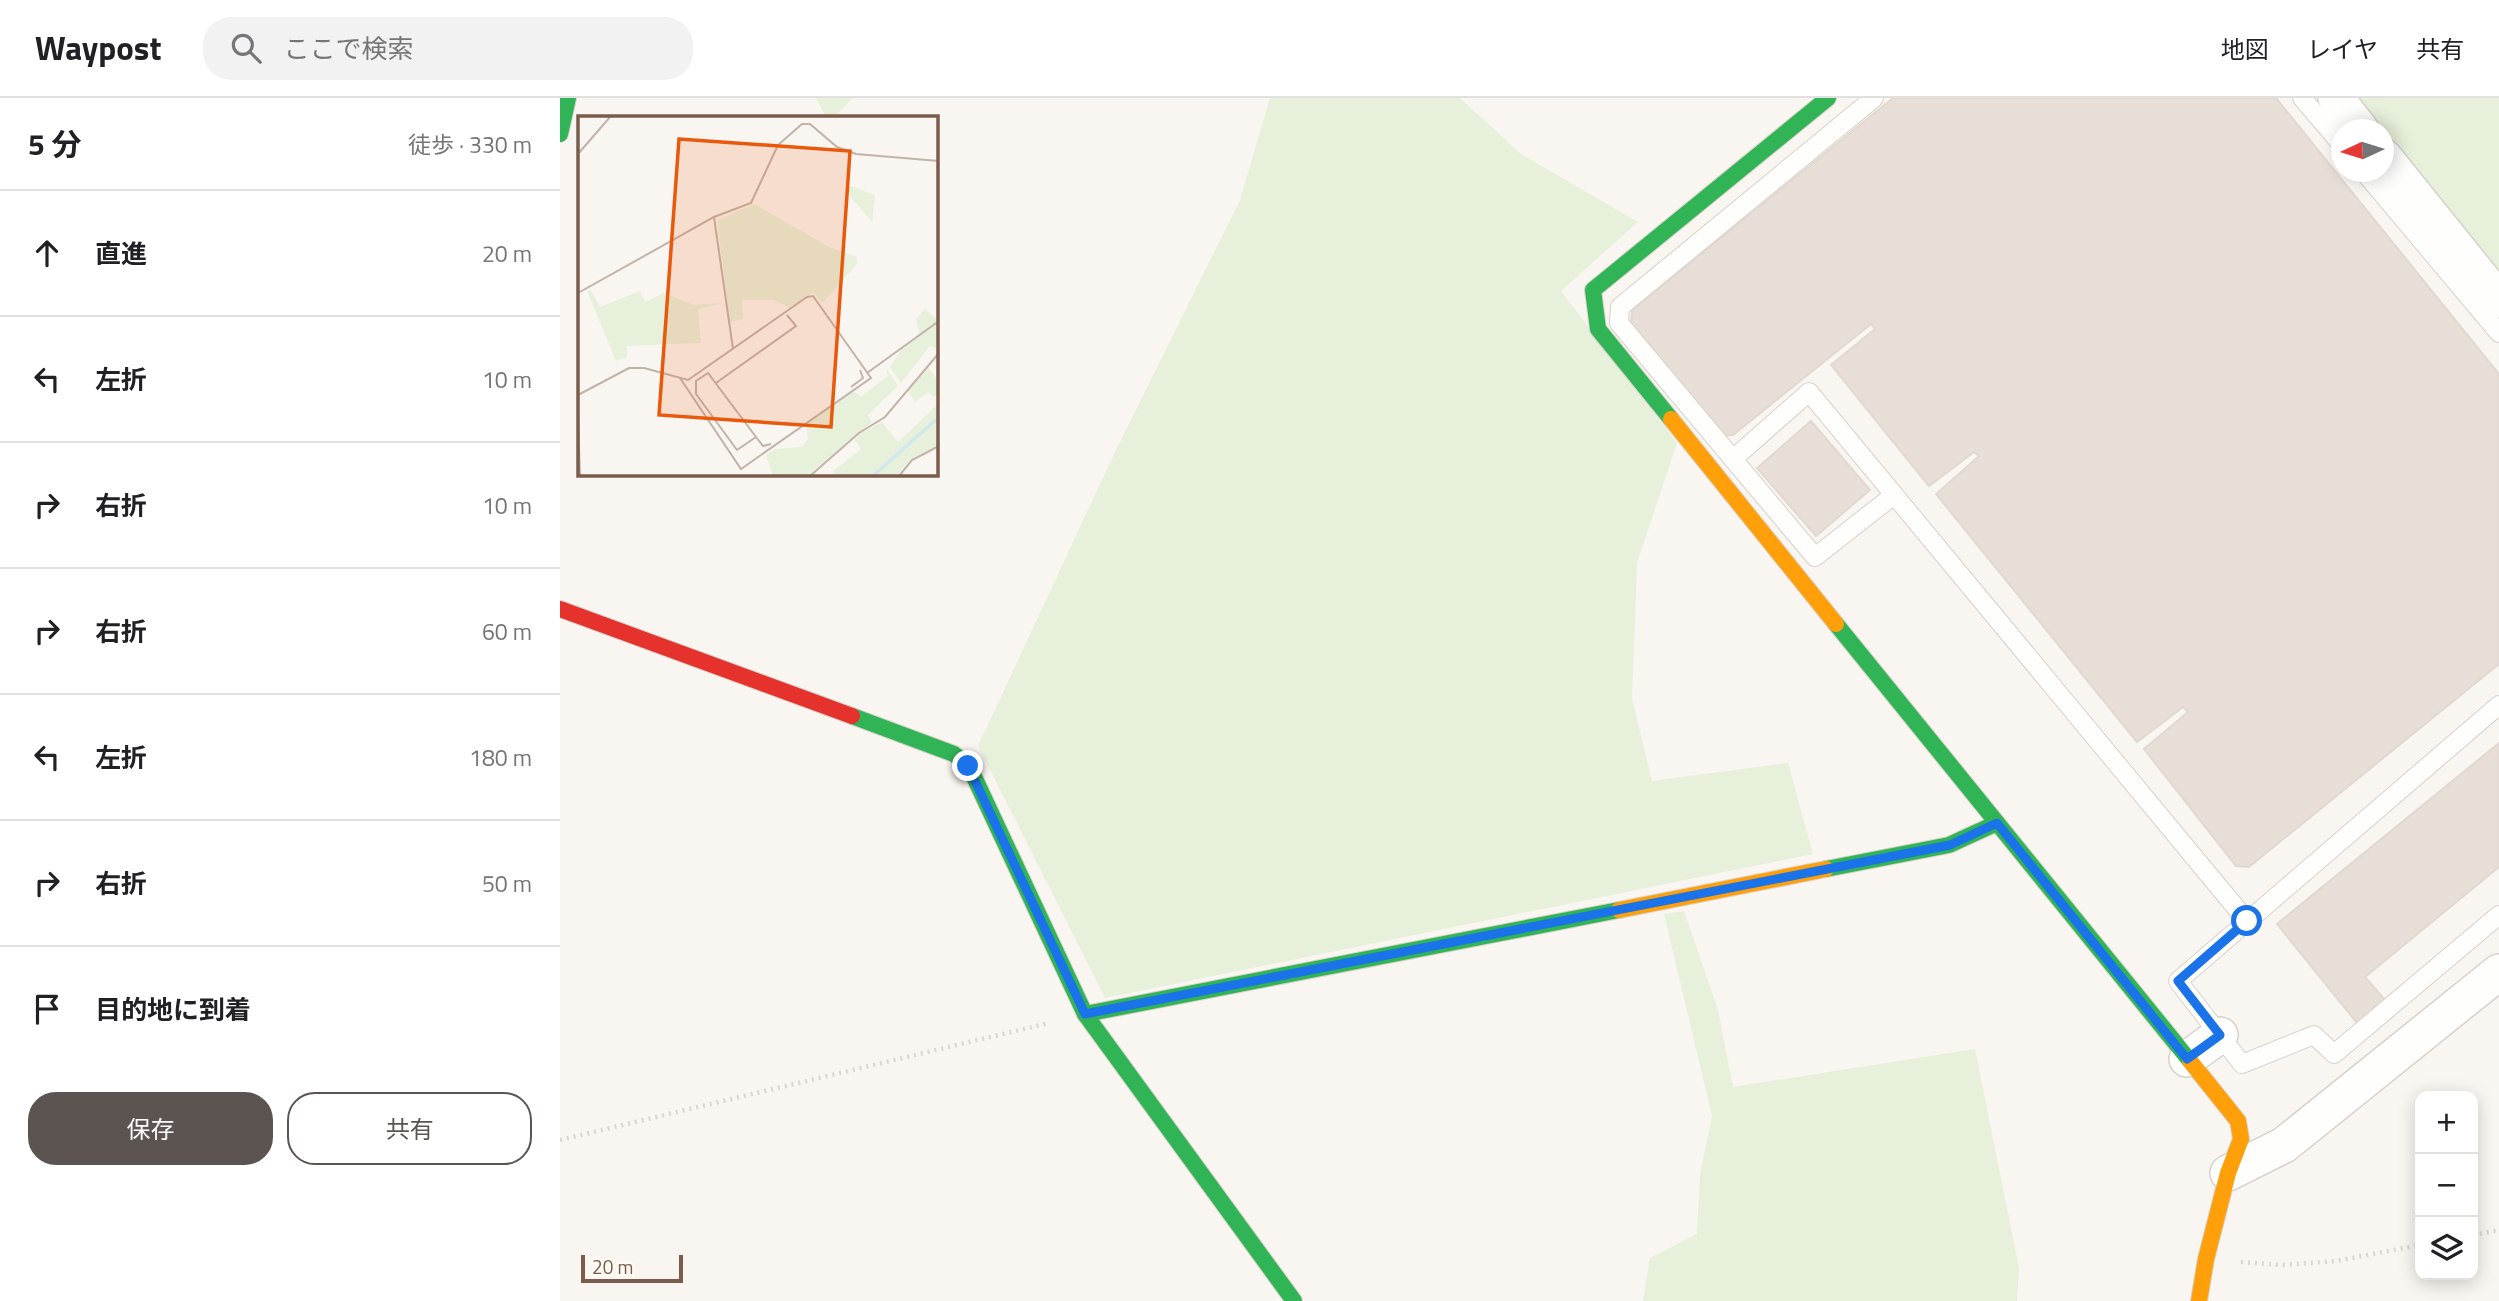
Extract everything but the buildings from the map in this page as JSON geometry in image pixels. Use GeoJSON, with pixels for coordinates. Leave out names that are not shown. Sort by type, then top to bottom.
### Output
{"type":"FeatureCollection","features":[{"type":"Feature","properties":{"kind":"street"},"geometry":{"type":"LineString","coordinates":[[560,134],[568,98]]}},
{"type":"Feature","properties":{"kind":"street"},"geometry":{"type":"LineString","coordinates":[[1828,98],[1593,290],[1598,329],[2238,1121],[2241,1139],[2228,1173],[2206,1259],[2199,1301]]}},
{"type":"Feature","properties":{"kind":"street"},"geometry":{"type":"LineString","coordinates":[[2336,98],[2352,119]]}},
{"type":"Feature","properties":{"kind":"street"},"geometry":{"type":"LineString","coordinates":[[2394,169],[2499,300]]}},
{"type":"Feature","properties":{"kind":"street"},"geometry":{"type":"LineString","coordinates":[[560,609],[954,754],[968,766],[1085,1014],[1294,1301]]}},
{"type":"Feature","properties":{"kind":"street"},"geometry":{"type":"LineString","coordinates":[[1085,1014],[1950,845],[1997,823]]}},
{"type":"Feature","properties":{"kind":"street"},"geometry":{"type":"LineString","coordinates":[[2228,1173],[2284,1144],[2499,972]]}},
{"type":"Feature","properties":{"kind":"street"},"geometry":{"type":"LineString","coordinates":[[2187,1059],[2220,1035]]}},
{"type":"Feature","properties":{"kind":"lane"},"geometry":{"type":"LineString","coordinates":[[1874,98],[1620,307],[1619,323],[1815,557],[1894,495]]}},
{"type":"Feature","properties":{"kind":"lane"},"geometry":{"type":"LineString","coordinates":[[2302,98],[2331,132]]}},
{"type":"Feature","properties":{"kind":"lane"},"geometry":{"type":"LineString","coordinates":[[2372,182],[2499,333]]}},
{"type":"Feature","properties":{"kind":"lane"},"geometry":{"type":"LineString","coordinates":[[1733,459],[1809,392],[2247,921]]}},
{"type":"Feature","properties":{"kind":"lane"},"geometry":{"type":"LineString","coordinates":[[2499,705],[2178,981],[2242,1064],[2314,1035],[2334,1054],[2499,915]]}},
{"type":"Feature","properties":{"kind":"path"},"geometry":{"type":"LineString","coordinates":[[560,1140],[1085,1014]]}},
{"type":"Feature","properties":{"kind":"path"},"geometry":{"type":"LineString","coordinates":[[2478,1234],[2499,1230]]}},
{"type":"Feature","properties":{"kind":"path"},"geometry":{"type":"LineString","coordinates":[[2206,1259],[2283,1265],[2336,1261],[2415,1246]]}},
{"type":"Feature","properties":{"kind":"green space"},"geometry":{"type":"Polygon","coordinates":[[[816,98],[853,98],[835,116],[825,116],[816,98]]]}},
{"type":"Feature","properties":{"kind":"green space"},"geometry":{"type":"Polygon","coordinates":[[[1270,98],[1460,98],[1521,154],[1638,222],[1561,291],[1677,443],[1637,563],[1632,699],[1652,781],[1788,763],[1813,854],[1105,998],[978,746],[1115,452],[1240,200],[1270,98]]]}},
{"type":"Feature","properties":{"kind":"green space"},"geometry":{"type":"Polygon","coordinates":[[[2346,98],[2499,98],[2499,269],[2487,271],[2394,156],[2394,119],[2364,119],[2346,98]]]}},
{"type":"Feature","properties":{"kind":"green space"},"geometry":{"type":"Polygon","coordinates":[[[1684,911],[1718,1010],[1733,1087],[1975,1049],[2019,1268],[2017,1301],[1643,1301],[1650,1258],[1697,1234],[1700,1174],[1712,1116],[1664,914],[1684,911]]]}},
{"type":"Feature","properties":{"kind":"traffic: fast"},"geometry":{"type":"LineString","coordinates":[[560,134],[568,98]]}},
{"type":"Feature","properties":{"kind":"traffic: fast"},"geometry":{"type":"LineString","coordinates":[[1671,419],[1598,329],[1593,290],[1828,98]]}},
{"type":"Feature","properties":{"kind":"traffic: fast"},"geometry":{"type":"LineString","coordinates":[[1836,624],[2190,1061]]}},
{"type":"Feature","properties":{"kind":"traffic: fast"},"geometry":{"type":"LineString","coordinates":[[852,716],[954,754],[969,766],[1085,1014],[1294,1301]]}},
{"type":"Feature","properties":{"kind":"traffic: fast"},"geometry":{"type":"LineString","coordinates":[[1826,869],[1949,845],[1997,823]]}},
{"type":"Feature","properties":{"kind":"traffic: fast"},"geometry":{"type":"LineString","coordinates":[[1085,1014],[1619,910]]}},
{"type":"Feature","properties":{"kind":"traffic: slow"},"geometry":{"type":"LineString","coordinates":[[1671,419],[1836,624]]}},
{"type":"Feature","properties":{"kind":"traffic: slow"},"geometry":{"type":"LineString","coordinates":[[1619,910],[1826,869]]}},
{"type":"Feature","properties":{"kind":"traffic: slow"},"geometry":{"type":"LineString","coordinates":[[2190,1061],[2238,1121],[2241,1139],[2228,1173],[2206,1259],[2199,1301]]}},
{"type":"Feature","properties":{"kind":"traffic: jam"},"geometry":{"type":"LineString","coordinates":[[560,609],[852,716]]}},
{"type":"Feature","properties":{"kind":"route"},"geometry":{"type":"LineString","coordinates":[[968,766],[1085,1014],[1950,845],[1997,823],[2187,1059],[2220,1035],[2178,981],[2247,921]]}}]}
